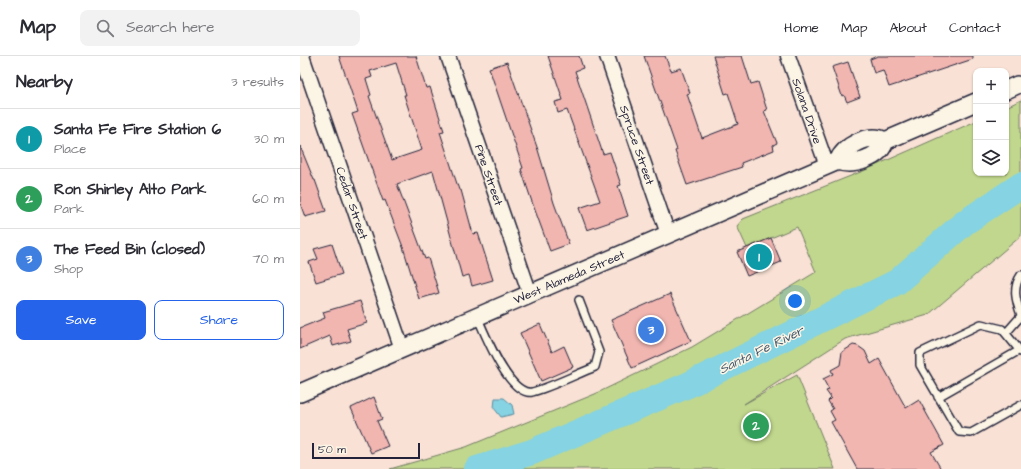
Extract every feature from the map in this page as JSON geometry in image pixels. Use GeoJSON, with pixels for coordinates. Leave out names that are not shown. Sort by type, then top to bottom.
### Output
{"type":"FeatureCollection","features":[{"type":"Feature","properties":{"kind":"street","name":"Cedar Street"},"geometry":{"type":"LineString","coordinates":[[302,56],[402,349]]}},
{"type":"Feature","properties":{"kind":"street","name":"Pine Street"},"geometry":{"type":"LineString","coordinates":[[448,56],[530,294]]}},
{"type":"Feature","properties":{"kind":"street","name":"Spruce Street"},"geometry":{"type":"LineString","coordinates":[[607,56],[668,234]]}},
{"type":"Feature","properties":{"kind":"street","name":"Solana Drive"},"geometry":{"type":"LineString","coordinates":[[788,56],[832,163]]}},
{"type":"Feature","properties":{"kind":"street","name":"West Alameda Street"},"geometry":{"type":"LineString","coordinates":[[300,393],[832,163],[848,148],[870,138],[881,138],[885,140],[973,103]]}},
{"type":"Feature","properties":{"kind":"lane"},"geometry":{"type":"LineString","coordinates":[[1006,333],[1021,315],[1015,295],[1017,284],[1021,275]]}},
{"type":"Feature","properties":{"kind":"lane"},"geometry":{"type":"LineString","coordinates":[[477,316],[509,380],[518,388],[531,392],[595,367],[599,352],[579,300]]}},
{"type":"Feature","properties":{"kind":"lane"},"geometry":{"type":"LineString","coordinates":[[938,397],[1020,351],[1002,329],[981,324],[920,354],[920,366],[938,397],[959,432],[971,433],[1021,405]]}},
{"type":"Feature","properties":{"kind":"green space"},"geometry":{"type":"Polygon","coordinates":[[[1021,100],[1021,236],[928,315],[845,339],[744,404],[797,375],[835,469],[390,469],[466,447],[595,394],[692,347],[816,272],[797,227],[747,248],[737,226],[743,219],[863,171],[973,122],[973,176],[1009,176],[1009,106],[1021,100]]]}},
{"type":"Feature","properties":{"kind":"water"},"geometry":{"type":"Polygon","coordinates":[[[495,398],[504,398],[512,405],[514,414],[501,417],[494,408],[495,398]]]}},
{"type":"Feature","properties":{"kind":"building"},"geometry":{"type":"Polygon","coordinates":[[[339,56],[416,56],[426,88],[430,87],[444,131],[440,132],[459,190],[461,190],[473,234],[478,233],[493,280],[472,286],[469,275],[462,277],[433,171],[397,184],[425,259],[428,258],[439,293],[419,299],[403,247],[385,200],[383,201],[352,114],[358,112],[339,56]],[[396,63],[370,71],[372,77],[366,79],[371,95],[369,96],[392,160],[422,150],[404,95],[406,95],[396,63]]]}},
{"type":"Feature","properties":{"kind":"building"},"geometry":{"type":"Polygon","coordinates":[[[548,56],[579,56],[583,68],[575,71],[603,154],[610,152],[621,185],[618,186],[628,216],[587,230],[579,208],[600,201],[567,110],[558,113],[555,102],[563,100],[548,56]]]}},
{"type":"Feature","properties":{"kind":"building"},"geometry":{"type":"Polygon","coordinates":[[[644,56],[665,56],[671,71],[681,68],[690,93],[687,94],[702,138],[738,124],[728,93],[725,94],[713,56],[742,56],[751,84],[758,82],[767,110],[764,111],[777,143],[773,145],[774,150],[741,163],[742,167],[687,185],[675,151],[677,150],[644,56]]]}},
{"type":"Feature","properties":{"kind":"building"},"geometry":{"type":"Polygon","coordinates":[[[878,56],[973,56],[973,59],[889,87],[883,70],[874,73],[870,59],[878,56]]]}},
{"type":"Feature","properties":{"kind":"building"},"geometry":{"type":"Polygon","coordinates":[[[507,62],[569,244],[550,251],[521,169],[523,168],[489,68],[507,62]]]}},
{"type":"Feature","properties":{"kind":"building"},"geometry":{"type":"Polygon","coordinates":[[[848,62],[860,97],[847,102],[844,95],[842,96],[832,67],[848,62]]]}},
{"type":"Feature","properties":{"kind":"building"},"geometry":{"type":"Polygon","coordinates":[[[300,146],[315,180],[326,211],[305,217],[300,203],[300,146]]]}},
{"type":"Feature","properties":{"kind":"building"},"geometry":{"type":"Polygon","coordinates":[[[771,238],[781,262],[747,276],[737,252],[771,238]]]}},
{"type":"Feature","properties":{"kind":"building"},"geometry":{"type":"Polygon","coordinates":[[[332,244],[342,274],[316,282],[309,262],[318,259],[314,249],[332,244]]]}},
{"type":"Feature","properties":{"kind":"building"},"geometry":{"type":"Polygon","coordinates":[[[670,294],[691,341],[632,368],[611,320],[670,294]]]}},
{"type":"Feature","properties":{"kind":"building"},"geometry":{"type":"Polygon","coordinates":[[[360,301],[367,323],[347,329],[351,341],[333,346],[330,336],[300,349],[300,328],[325,318],[323,312],[360,301]]]}},
{"type":"Feature","properties":{"kind":"building"},"geometry":{"type":"Polygon","coordinates":[[[540,324],[552,352],[564,346],[573,367],[541,381],[520,333],[540,324]]]}},
{"type":"Feature","properties":{"kind":"building"},"geometry":{"type":"Polygon","coordinates":[[[853,345],[858,346],[865,351],[871,364],[879,359],[906,408],[919,400],[944,445],[931,452],[941,469],[857,469],[831,422],[835,420],[830,411],[833,409],[828,401],[831,398],[826,391],[829,390],[823,379],[833,374],[831,370],[840,365],[842,352],[853,345]]]}},
{"type":"Feature","properties":{"kind":"building"},"geometry":{"type":"Polygon","coordinates":[[[374,397],[382,419],[377,421],[388,446],[371,453],[351,408],[374,397]]]}},
{"type":"Feature","properties":{"kind":"waterway","name":"Santa Fe River"},"geometry":{"type":"LineString","coordinates":[[477,469],[532,452],[688,385],[897,282],[964,223],[1021,185]]}},
{"type":"Feature","properties":{"kind":"place","name":"Santa Fe Fire Station 6"},"geometry":{"type":"Point","coordinates":[759,257]}},
{"type":"Feature","properties":{"kind":"place","name":"The Feed Bin (closed)"},"geometry":{"type":"Point","coordinates":[651,330]}},
{"type":"Feature","properties":{"kind":"place","name":"Ron Shirley Alto Park"},"geometry":{"type":"Point","coordinates":[756,426]}}]}
